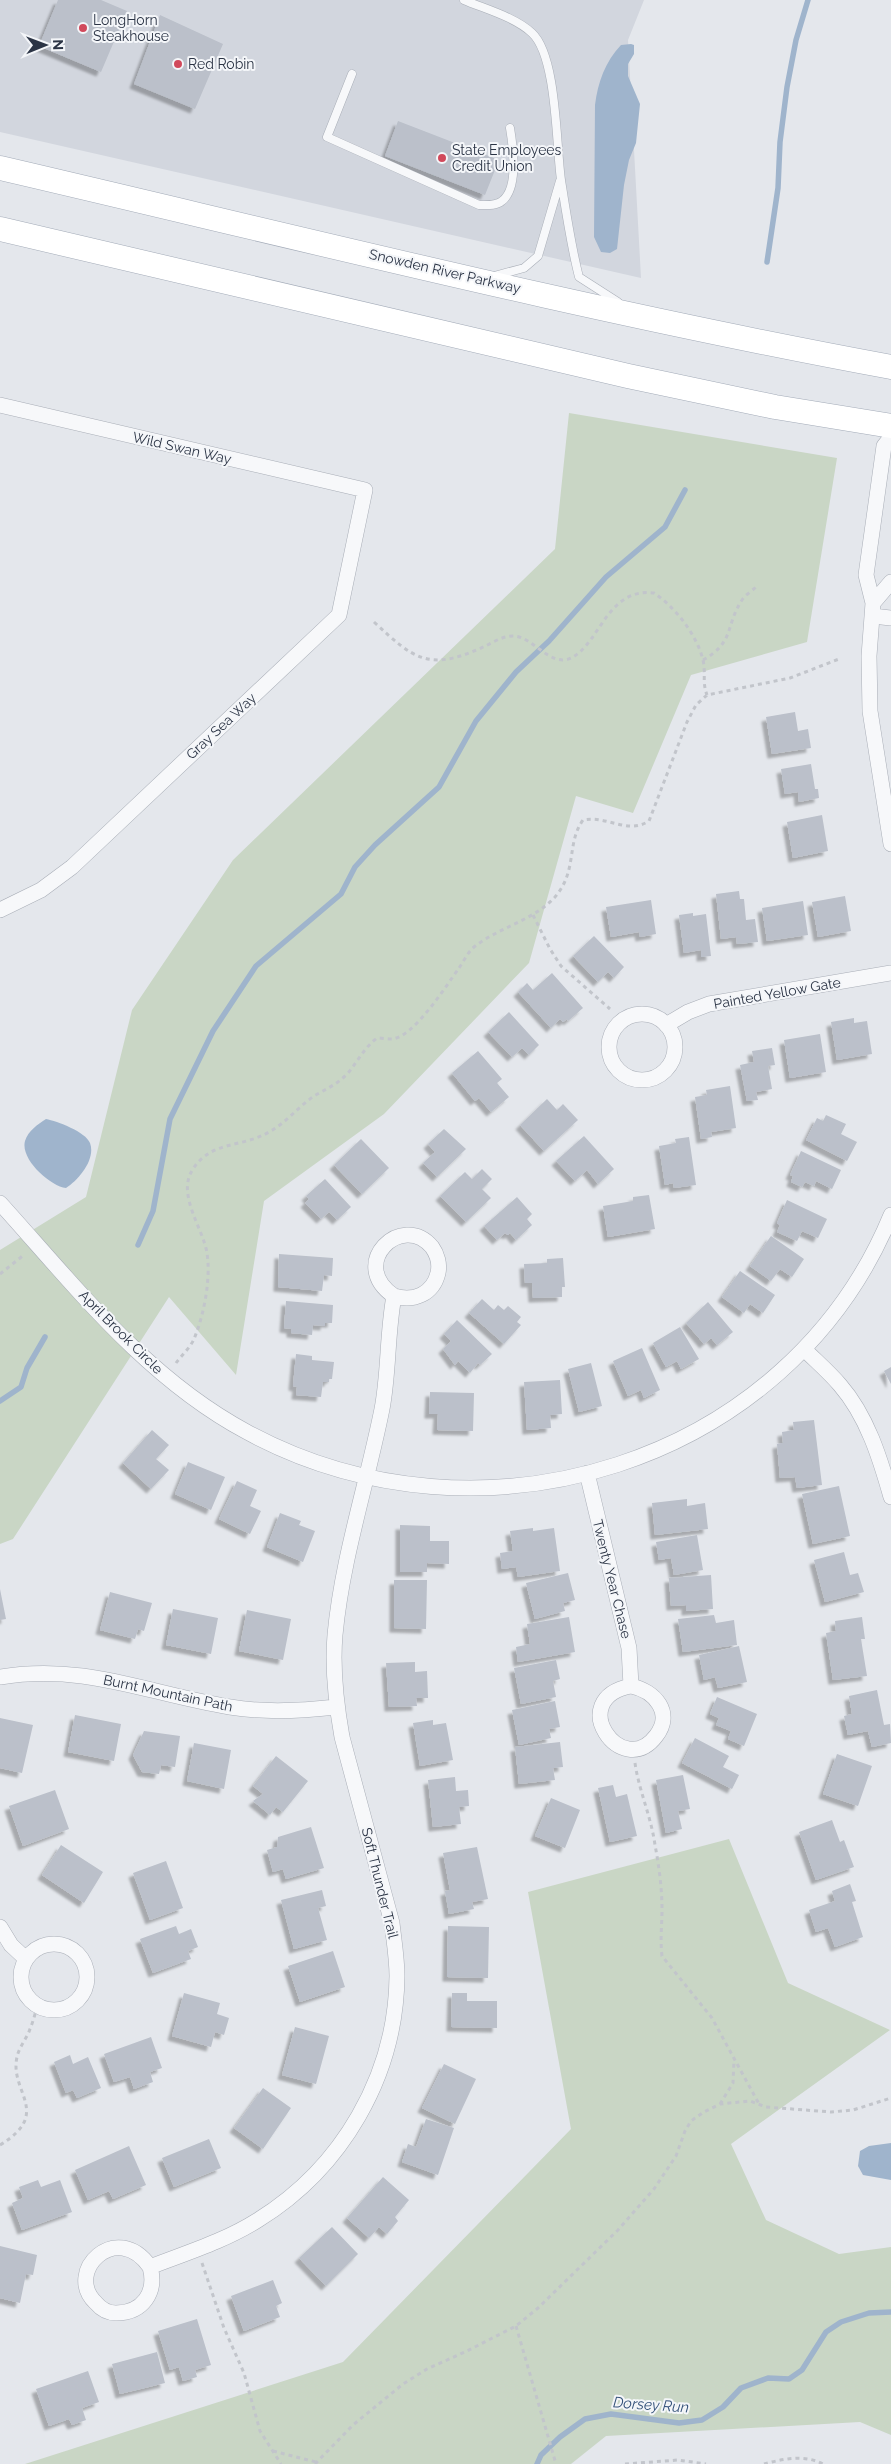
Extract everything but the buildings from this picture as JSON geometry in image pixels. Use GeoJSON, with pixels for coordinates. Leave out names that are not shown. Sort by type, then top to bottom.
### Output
{"type":"FeatureCollection","features":[{"type":"Feature","properties":{"kind":"main road","name":"Snowden River Parkway"},"geometry":{"type":"LineString","coordinates":[[0,168],[641,316],[787,348],[891,367]]}},
{"type":"Feature","properties":{"kind":"main road"},"geometry":{"type":"LineString","coordinates":[[0,229],[628,376],[775,407],[891,426]]}},
{"type":"Feature","properties":{"kind":"street","name":"Wild Swan Way"},"geometry":{"type":"LineString","coordinates":[[0,405],[365,490]]}},
{"type":"Feature","properties":{"kind":"street"},"geometry":{"type":"LineString","coordinates":[[891,437],[884,446],[866,575],[873,610],[869,656],[870,711],[891,844]]}},
{"type":"Feature","properties":{"kind":"street","name":"Gray Sea Way"},"geometry":{"type":"LineString","coordinates":[[0,910],[40,890],[72,867],[339,615],[365,490]]}},
{"type":"Feature","properties":{"kind":"street"},"geometry":{"type":"LineString","coordinates":[[873,610],[891,582]]}},
{"type":"Feature","properties":{"kind":"street"},"geometry":{"type":"LineString","coordinates":[[873,610],[891,618]]}},
{"type":"Feature","properties":{"kind":"street","name":"Painted Yellow Gate"},"geometry":{"type":"LineString","coordinates":[[666,1025],[688,1012],[709,1004],[891,974]]}},
{"type":"Feature","properties":{"kind":"street"},"geometry":{"type":"LineString","coordinates":[[639,1014],[649,1015],[666,1025],[674,1038],[675,1052],[672,1062],[665,1072],[655,1078],[636,1080],[626,1076],[616,1068],[610,1058],[610,1037],[622,1021],[639,1014]]}},
{"type":"Feature","properties":{"kind":"street","name":"April Brook Circle"},"geometry":{"type":"LineString","coordinates":[[0,1203],[114,1329],[165,1377],[207,1408],[286,1451],[367,1476],[409,1484],[477,1487],[516,1486],[587,1474],[638,1459],[693,1433],[732,1410],[766,1384],[804,1349],[837,1311],[875,1252],[891,1215]]}},
{"type":"Feature","properties":{"kind":"street"},"geometry":{"type":"LineString","coordinates":[[410,1235],[421,1238],[434,1250],[438,1259],[437,1278],[425,1293],[416,1298],[402,1299],[394,1296],[384,1289],[378,1281],[376,1260],[380,1249],[388,1241],[398,1236],[410,1235]]}},
{"type":"Feature","properties":{"kind":"street","name":"Soft Thunder Trail"},"geometry":{"type":"LineString","coordinates":[[150,2267],[229,2236],[258,2220],[313,2178],[354,2126],[367,2103],[391,2029],[397,1976],[392,1923],[349,1767],[336,1707],[335,1668],[336,1626],[345,1574],[385,1392],[389,1324],[394,1296]]}},
{"type":"Feature","properties":{"kind":"street"},"geometry":{"type":"LineString","coordinates":[[804,1349],[841,1385],[858,1411],[873,1441],[891,1497]]}},
{"type":"Feature","properties":{"kind":"street","name":"Twenty Year Chase"},"geometry":{"type":"LineString","coordinates":[[587,1474],[629,1648],[631,1686]]}},
{"type":"Feature","properties":{"kind":"street","name":"Burnt Mountain Path"},"geometry":{"type":"LineString","coordinates":[[0,1677],[44,1673],[76,1674],[228,1707],[256,1710],[306,1710],[336,1707]]}},
{"type":"Feature","properties":{"kind":"street"},"geometry":{"type":"LineString","coordinates":[[631,1686],[644,1689],[652,1694],[662,1712],[662,1724],[657,1735],[642,1747],[632,1749],[612,1742],[604,1734],[600,1723],[601,1710],[605,1700],[614,1691],[631,1686]]}},
{"type":"Feature","properties":{"kind":"street"},"geometry":{"type":"LineString","coordinates":[[0,1927],[11,1945],[26,1959]]}},
{"type":"Feature","properties":{"kind":"street"},"geometry":{"type":"LineString","coordinates":[[57,1944],[69,1947],[78,1954],[85,1965],[86,1988],[81,1997],[71,2006],[62,2010],[48,2010],[37,2007],[25,1995],[21,1985],[21,1972],[26,1959],[34,1950],[45,1945],[57,1944]]}},
{"type":"Feature","properties":{"kind":"street"},"geometry":{"type":"LineString","coordinates":[[123,2247],[135,2251],[142,2256],[150,2267],[153,2277],[149,2296],[139,2308],[128,2313],[112,2313],[102,2309],[93,2301],[88,2291],[86,2277],[89,2266],[102,2252],[112,2248],[123,2247]]}},
{"type":"Feature","properties":{"kind":"lane"},"geometry":{"type":"LineString","coordinates":[[464,0],[532,32],[542,45],[549,71],[561,179],[579,277],[641,316]]}},
{"type":"Feature","properties":{"kind":"lane"},"geometry":{"type":"LineString","coordinates":[[352,74],[327,137],[479,205],[491,205],[501,202],[510,190],[515,156],[510,128]]}},
{"type":"Feature","properties":{"kind":"lane"},"geometry":{"type":"LineString","coordinates":[[480,279],[524,268],[538,256],[561,179]]}},
{"type":"Feature","properties":{"kind":"path"},"geometry":{"type":"LineString","coordinates":[[703,660],[716,653],[726,642],[742,599],[756,586]]}},
{"type":"Feature","properties":{"kind":"path"},"geometry":{"type":"LineString","coordinates":[[374,622],[402,647],[427,660],[460,657],[500,638],[514,636],[560,659],[570,658],[586,644],[608,614],[635,594],[654,593],[676,614],[697,645],[703,660],[703,684],[707,695]]}},
{"type":"Feature","properties":{"kind":"path"},"geometry":{"type":"LineString","coordinates":[[165,1377],[193,1340],[204,1296],[207,1256],[204,1241],[190,1202],[188,1189],[191,1171],[213,1149],[256,1139],[270,1132],[313,1096],[336,1084],[348,1073],[365,1048],[377,1038],[393,1039],[410,1029],[443,990],[472,949],[483,940],[533,915],[554,897],[564,883],[571,866],[574,838],[583,820],[600,819],[631,828],[642,826],[649,821],[687,722],[696,705],[707,695],[790,678],[839,659]]}},
{"type":"Feature","properties":{"kind":"path"},"geometry":{"type":"LineString","coordinates":[[533,915],[561,966],[610,1009]]}},
{"type":"Feature","properties":{"kind":"path"},"geometry":{"type":"LineString","coordinates":[[0,1274],[37,1244]]}},
{"type":"Feature","properties":{"kind":"path"},"geometry":{"type":"LineString","coordinates":[[632,1749],[637,1780],[650,1814],[656,1846],[662,1909],[660,1943],[662,1956],[712,2018],[759,2104]]}},
{"type":"Feature","properties":{"kind":"path"},"geometry":{"type":"LineString","coordinates":[[0,2145],[13,2137],[24,2122],[27,2102],[16,2065],[17,2055],[31,2028],[37,2007]]}},
{"type":"Feature","properties":{"kind":"path"},"geometry":{"type":"LineString","coordinates":[[720,2104],[733,2083],[734,2057]]}},
{"type":"Feature","properties":{"kind":"path"},"geometry":{"type":"LineString","coordinates":[[273,2451],[316,2463],[359,2419],[403,2384],[427,2369],[467,2352],[516,2326],[567,2281],[618,2230],[654,2189],[670,2166],[691,2121],[720,2104],[750,2101],[790,2110],[831,2112],[853,2110],[891,2098]]}},
{"type":"Feature","properties":{"kind":"path"},"geometry":{"type":"LineString","coordinates":[[197,2249],[224,2328],[244,2373],[260,2431],[281,2464]]}},
{"type":"Feature","properties":{"kind":"path"},"geometry":{"type":"LineString","coordinates":[[516,2326],[556,2464]]}},
{"type":"Feature","properties":{"kind":"path"},"geometry":{"type":"LineString","coordinates":[[764,2464],[788,2458],[806,2459],[823,2464]]}},
{"type":"Feature","properties":{"kind":"path"},"geometry":{"type":"LineString","coordinates":[[625,2464],[678,2460],[706,2464]]}},
{"type":"Feature","properties":{"kind":"shaded area"},"geometry":{"type":"Polygon","coordinates":[[[0,0],[644,0],[628,40],[641,278],[0,132],[0,0]]]}},
{"type":"Feature","properties":{"kind":"green space"},"geometry":{"type":"Polygon","coordinates":[[[569,413],[837,458],[807,642],[691,675],[633,813],[576,796],[529,963],[384,1114],[264,1201],[236,1375],[169,1297],[13,1539],[0,1544],[0,1250],[86,1197],[132,1010],[233,860],[555,549],[569,413]]]}},
{"type":"Feature","properties":{"kind":"green space"},"geometry":{"type":"Polygon","coordinates":[[[729,1839],[788,1983],[890,2030],[731,2144],[766,2220],[839,2254],[891,2247],[891,2435],[860,2422],[606,2436],[571,2464],[25,2464],[343,2362],[571,2129],[528,1892],[729,1839]]]}},
{"type":"Feature","properties":{"kind":"water"},"geometry":{"type":"Polygon","coordinates":[[[621,45],[634,45],[634,54],[628,64],[628,76],[640,104],[636,143],[629,160],[624,185],[617,249],[610,253],[601,252],[594,237],[595,105],[600,80],[611,58],[621,45]]]}},
{"type":"Feature","properties":{"kind":"water"},"geometry":{"type":"Polygon","coordinates":[[[46,1119],[77,1131],[90,1143],[91,1156],[85,1168],[76,1180],[66,1188],[45,1177],[27,1156],[25,1141],[28,1134],[46,1119]]]}},
{"type":"Feature","properties":{"kind":"water"},"geometry":{"type":"Polygon","coordinates":[[[891,2143],[891,2180],[863,2175],[858,2166],[860,2151],[869,2146],[891,2143]]]}},
{"type":"Feature","properties":{"kind":"waterway"},"geometry":{"type":"LineString","coordinates":[[767,262],[778,188],[780,142],[787,87],[796,40],[808,0]]}},
{"type":"Feature","properties":{"kind":"waterway"},"geometry":{"type":"LineString","coordinates":[[138,1245],[153,1211],[170,1119],[213,1031],[256,966],[341,894],[355,867],[375,845],[439,787],[476,721],[516,672],[549,641],[606,577],[665,527],[685,490]]}},
{"type":"Feature","properties":{"kind":"waterway"},"geometry":{"type":"LineString","coordinates":[[0,1401],[21,1387],[27,1368],[45,1337]]}},
{"type":"Feature","properties":{"kind":"waterway","name":"Dorsey Run"},"geometry":{"type":"LineString","coordinates":[[537,2464],[541,2455],[560,2437],[585,2419],[611,2414],[679,2423],[702,2420],[723,2407],[741,2388],[768,2378],[789,2379],[802,2370],[826,2332],[841,2322],[869,2313],[891,2312]]}},
{"type":"Feature","properties":{"kind":"place","name":"LongHorn Steakhouse"},"geometry":{"type":"Point","coordinates":[83,28]}},
{"type":"Feature","properties":{"kind":"place","name":"Red Robin"},"geometry":{"type":"Point","coordinates":[178,64]}},
{"type":"Feature","properties":{"kind":"place","name":"State Employees Credit Union"},"geometry":{"type":"Point","coordinates":[442,158]}}]}
